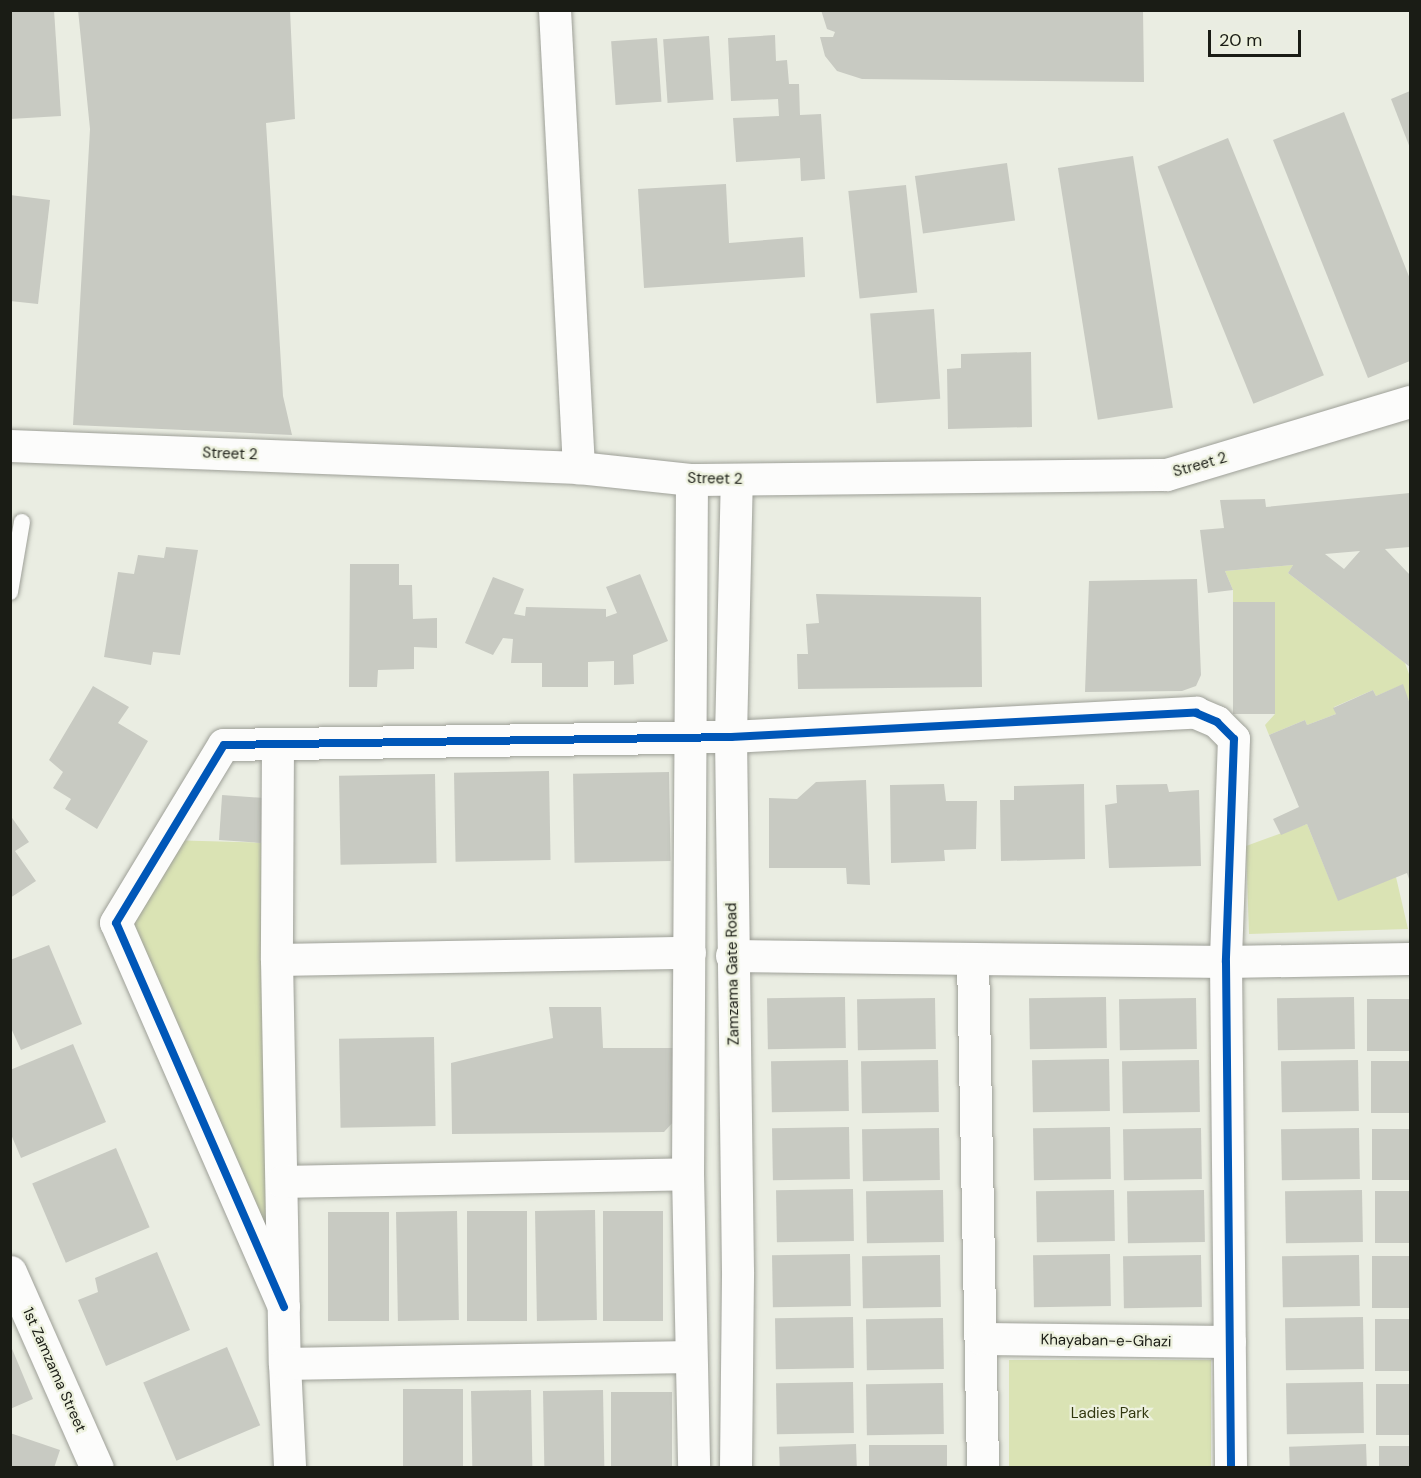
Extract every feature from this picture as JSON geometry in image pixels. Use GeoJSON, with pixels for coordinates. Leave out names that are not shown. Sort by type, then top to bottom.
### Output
{"type":"FeatureCollection","features":[{"type":"Feature","properties":{"kind":"street"},"geometry":{"type":"LineString","coordinates":[[555,10],[579,468]]}},
{"type":"Feature","properties":{"kind":"street","name":"Street 2"},"geometry":{"type":"LineString","coordinates":[[10,446],[579,468],[692,480],[1167,475],[1410,402]]}},
{"type":"Feature","properties":{"kind":"street"},"geometry":{"type":"LineString","coordinates":[[692,480],[688,1174],[694,1467]]}},
{"type":"Feature","properties":{"kind":"street","name":"Zamzama Gate Road"},"geometry":{"type":"LineString","coordinates":[[736,1467],[738,1272],[732,956],[731,737],[737,480]]}},
{"type":"Feature","properties":{"kind":"street"},"geometry":{"type":"LineString","coordinates":[[284,1307],[116,923],[224,745],[731,737],[1196,713],[1217,722],[1234,739],[1226,962],[1232,1467]]}},
{"type":"Feature","properties":{"kind":"street"},"geometry":{"type":"LineString","coordinates":[[278,744],[277,960],[285,1364],[290,1467]]}},
{"type":"Feature","properties":{"kind":"street"},"geometry":{"type":"LineString","coordinates":[[689,850],[732,850]]}},
{"type":"Feature","properties":{"kind":"street"},"geometry":{"type":"LineString","coordinates":[[277,960],[690,952]]}},
{"type":"Feature","properties":{"kind":"street"},"geometry":{"type":"LineString","coordinates":[[732,956],[1226,962],[1410,959]]}},
{"type":"Feature","properties":{"kind":"street"},"geometry":{"type":"LineString","coordinates":[[974,959],[983,1467]]}},
{"type":"Feature","properties":{"kind":"street"},"geometry":{"type":"LineString","coordinates":[[282,1182],[688,1174]]}},
{"type":"Feature","properties":{"kind":"street"},"geometry":{"type":"LineString","coordinates":[[689,1270],[738,1272]]}},
{"type":"Feature","properties":{"kind":"street","name":"1st Zamzama Street"},"geometry":{"type":"LineString","coordinates":[[10,1272],[97,1467]]}},
{"type":"Feature","properties":{"kind":"street","name":"Khayaban-e-Ghazi"},"geometry":{"type":"LineString","coordinates":[[981,1340],[1230,1342]]}},
{"type":"Feature","properties":{"kind":"street"},"geometry":{"type":"LineString","coordinates":[[285,1364],[691,1357]]}},
{"type":"Feature","properties":{"kind":"lane"},"geometry":{"type":"LineString","coordinates":[[10,592],[22,522]]}},
{"type":"Feature","properties":{"kind":"green space"},"geometry":{"type":"Polygon","coordinates":[[[1293,565],[1288,573],[1405,663],[1410,677],[1410,704],[1402,685],[1376,696],[1373,690],[1334,707],[1336,714],[1307,725],[1305,720],[1269,735],[1265,725],[1275,714],[1274,602],[1233,603],[1233,590],[1225,571],[1293,565]]]}},
{"type":"Feature","properties":{"kind":"green space"},"geometry":{"type":"Polygon","coordinates":[[[1307,824],[1338,900],[1396,877],[1408,929],[1249,934],[1246,846],[1307,824]]]}},
{"type":"Feature","properties":{"kind":"green space"},"geometry":{"type":"Polygon","coordinates":[[[166,840],[277,843],[284,1307],[116,923],[166,840]]]}},
{"type":"Feature","properties":{"kind":"green space","name":"Ladies Park"},"geometry":{"type":"Polygon","coordinates":[[[1009,1360],[1211,1360],[1211,1467],[1009,1467],[1009,1360]]]}},
{"type":"Feature","properties":{"kind":"building"},"geometry":{"type":"Polygon","coordinates":[[[10,10],[54,10],[61,116],[10,119],[10,10]]]}},
{"type":"Feature","properties":{"kind":"building"},"geometry":{"type":"Polygon","coordinates":[[[78,10],[290,10],[295,119],[266,123],[283,396],[292,435],[73,425],[90,129],[78,10]]]}},
{"type":"Feature","properties":{"kind":"building"},"geometry":{"type":"Polygon","coordinates":[[[821,10],[1143,10],[1144,82],[862,79],[837,71],[825,56],[820,37],[833,37],[835,32],[827,29],[821,10]]]}},
{"type":"Feature","properties":{"kind":"building"},"geometry":{"type":"Polygon","coordinates":[[[775,35],[776,61],[787,60],[789,84],[799,84],[800,115],[821,114],[825,179],[801,181],[800,158],[736,162],[733,118],[779,116],[778,99],[731,101],[728,38],[775,35]]]}},
{"type":"Feature","properties":{"kind":"building"},"geometry":{"type":"Polygon","coordinates":[[[709,36],[713,100],[668,103],[663,39],[709,36]]]}},
{"type":"Feature","properties":{"kind":"building"},"geometry":{"type":"Polygon","coordinates":[[[657,38],[661,102],[616,105],[611,41],[657,38]]]}},
{"type":"Feature","properties":{"kind":"building"},"geometry":{"type":"Polygon","coordinates":[[[1410,91],[1410,148],[1391,99],[1410,91]]]}},
{"type":"Feature","properties":{"kind":"building"},"geometry":{"type":"Polygon","coordinates":[[[1344,112],[1410,279],[1410,361],[1368,378],[1273,140],[1344,112]]]}},
{"type":"Feature","properties":{"kind":"building"},"geometry":{"type":"Polygon","coordinates":[[[1228,138],[1324,375],[1253,404],[1158,166],[1228,138]]]}},
{"type":"Feature","properties":{"kind":"building"},"geometry":{"type":"Polygon","coordinates":[[[1133,156],[1173,408],[1098,420],[1058,168],[1133,156]]]}},
{"type":"Feature","properties":{"kind":"building"},"geometry":{"type":"Polygon","coordinates":[[[1007,163],[1015,220],[923,233],[915,176],[1007,163]]]}},
{"type":"Feature","properties":{"kind":"building"},"geometry":{"type":"Polygon","coordinates":[[[726,184],[729,243],[803,237],[805,277],[644,288],[638,189],[726,184]]]}},
{"type":"Feature","properties":{"kind":"building"},"geometry":{"type":"Polygon","coordinates":[[[906,185],[917,292],[860,298],[848,191],[906,185]]]}},
{"type":"Feature","properties":{"kind":"building"},"geometry":{"type":"Polygon","coordinates":[[[10,195],[50,200],[38,304],[10,301],[10,195]]]}},
{"type":"Feature","properties":{"kind":"building"},"geometry":{"type":"Polygon","coordinates":[[[934,309],[940,399],[876,403],[870,313],[934,309]]]}},
{"type":"Feature","properties":{"kind":"building"},"geometry":{"type":"Polygon","coordinates":[[[1031,352],[1032,427],[948,429],[947,369],[961,368],[961,354],[1031,352]]]}},
{"type":"Feature","properties":{"kind":"building"},"geometry":{"type":"Polygon","coordinates":[[[1410,493],[1410,547],[1385,549],[1410,575],[1410,667],[1288,573],[1293,565],[1225,571],[1233,590],[1208,593],[1200,530],[1224,528],[1220,500],[1265,499],[1266,507],[1410,493]],[[1360,551],[1325,554],[1344,569],[1360,551]]]}},
{"type":"Feature","properties":{"kind":"building"},"geometry":{"type":"Polygon","coordinates":[[[166,547],[198,550],[180,655],[153,652],[151,665],[104,657],[118,572],[134,574],[138,555],[164,558],[166,547]]]}},
{"type":"Feature","properties":{"kind":"building"},"geometry":{"type":"Polygon","coordinates":[[[350,564],[399,564],[399,585],[412,585],[413,619],[437,618],[437,648],[414,647],[414,669],[378,670],[377,687],[349,687],[350,564]]]}},
{"type":"Feature","properties":{"kind":"building"},"geometry":{"type":"Polygon","coordinates":[[[640,574],[668,641],[633,655],[634,684],[614,685],[614,661],[588,662],[588,687],[542,687],[542,663],[511,663],[513,639],[503,638],[493,655],[465,643],[493,577],[524,589],[514,614],[525,616],[526,607],[606,609],[606,617],[617,613],[606,587],[640,574]]]}},
{"type":"Feature","properties":{"kind":"building"},"geometry":{"type":"Polygon","coordinates":[[[1197,579],[1201,675],[1196,686],[1182,691],[1085,692],[1089,581],[1197,579]]]}},
{"type":"Feature","properties":{"kind":"building"},"geometry":{"type":"Polygon","coordinates":[[[816,594],[981,597],[982,687],[798,689],[797,654],[808,654],[806,624],[819,623],[816,594]]]}},
{"type":"Feature","properties":{"kind":"building"},"geometry":{"type":"Polygon","coordinates":[[[1233,602],[1275,602],[1275,714],[1233,714],[1233,602]]]}},
{"type":"Feature","properties":{"kind":"building"},"geometry":{"type":"Polygon","coordinates":[[[1403,684],[1410,704],[1410,882],[1407,873],[1338,901],[1307,824],[1281,835],[1273,819],[1299,807],[1269,735],[1305,720],[1307,725],[1336,714],[1333,708],[1373,690],[1376,696],[1403,684]]]}},
{"type":"Feature","properties":{"kind":"building"},"geometry":{"type":"Polygon","coordinates":[[[93,686],[129,707],[118,723],[148,741],[97,829],[65,809],[71,799],[53,788],[63,772],[49,760],[93,686]]]}},
{"type":"Feature","properties":{"kind":"building"},"geometry":{"type":"Polygon","coordinates":[[[549,771],[551,860],[456,862],[454,773],[549,771]]]}},
{"type":"Feature","properties":{"kind":"building"},"geometry":{"type":"Polygon","coordinates":[[[669,772],[671,861],[575,863],[573,774],[669,772]]]}},
{"type":"Feature","properties":{"kind":"building"},"geometry":{"type":"Polygon","coordinates":[[[435,774],[437,863],[341,865],[339,776],[435,774]]]}},
{"type":"Feature","properties":{"kind":"building"},"geometry":{"type":"Polygon","coordinates":[[[866,780],[870,885],[847,884],[846,868],[769,868],[769,798],[797,799],[816,782],[866,780]]]}},
{"type":"Feature","properties":{"kind":"building"},"geometry":{"type":"Polygon","coordinates":[[[944,784],[946,801],[977,801],[976,849],[944,850],[945,861],[891,863],[890,785],[944,784]]]}},
{"type":"Feature","properties":{"kind":"building"},"geometry":{"type":"Polygon","coordinates":[[[1084,784],[1085,859],[1001,861],[1000,800],[1014,800],[1014,786],[1084,784]]]}},
{"type":"Feature","properties":{"kind":"building"},"geometry":{"type":"Polygon","coordinates":[[[1167,784],[1169,792],[1199,790],[1201,866],[1109,868],[1105,805],[1117,803],[1116,785],[1167,784]]]}},
{"type":"Feature","properties":{"kind":"building"},"geometry":{"type":"Polygon","coordinates":[[[222,795],[264,798],[261,843],[219,840],[222,795]]]}},
{"type":"Feature","properties":{"kind":"building"},"geometry":{"type":"Polygon","coordinates":[[[10,815],[29,842],[15,851],[36,881],[10,898],[10,815]]]}},
{"type":"Feature","properties":{"kind":"building"},"geometry":{"type":"Polygon","coordinates":[[[49,945],[82,1024],[21,1050],[10,1026],[10,960],[49,945]]]}},
{"type":"Feature","properties":{"kind":"building"},"geometry":{"type":"Polygon","coordinates":[[[845,997],[846,1048],[768,1049],[767,998],[845,997]]]}},
{"type":"Feature","properties":{"kind":"building"},"geometry":{"type":"Polygon","coordinates":[[[1106,997],[1107,1048],[1030,1049],[1029,998],[1106,997]]]}},
{"type":"Feature","properties":{"kind":"building"},"geometry":{"type":"Polygon","coordinates":[[[1354,997],[1355,1049],[1278,1050],[1277,998],[1354,997]]]}},
{"type":"Feature","properties":{"kind":"building"},"geometry":{"type":"Polygon","coordinates":[[[935,998],[936,1049],[858,1050],[857,999],[935,998]]]}},
{"type":"Feature","properties":{"kind":"building"},"geometry":{"type":"Polygon","coordinates":[[[1196,998],[1197,1049],[1120,1050],[1119,999],[1196,998]]]}},
{"type":"Feature","properties":{"kind":"building"},"geometry":{"type":"Polygon","coordinates":[[[1367,999],[1410,999],[1410,1051],[1367,1051],[1367,999]]]}},
{"type":"Feature","properties":{"kind":"building"},"geometry":{"type":"Polygon","coordinates":[[[549,1007],[601,1007],[603,1048],[673,1048],[675,1120],[664,1132],[452,1134],[451,1063],[553,1038],[549,1007]]]}},
{"type":"Feature","properties":{"kind":"building"},"geometry":{"type":"Polygon","coordinates":[[[434,1037],[436,1126],[341,1128],[339,1039],[434,1037]]]}},
{"type":"Feature","properties":{"kind":"building"},"geometry":{"type":"Polygon","coordinates":[[[73,1044],[106,1122],[21,1158],[10,1132],[10,1070],[73,1044]]]}},
{"type":"Feature","properties":{"kind":"building"},"geometry":{"type":"Polygon","coordinates":[[[1109,1059],[1110,1111],[1033,1112],[1032,1060],[1109,1059]]]}},
{"type":"Feature","properties":{"kind":"building"},"geometry":{"type":"Polygon","coordinates":[[[848,1060],[849,1111],[772,1112],[771,1061],[848,1060]]]}},
{"type":"Feature","properties":{"kind":"building"},"geometry":{"type":"Polygon","coordinates":[[[938,1060],[939,1112],[862,1113],[861,1061],[938,1060]]]}},
{"type":"Feature","properties":{"kind":"building"},"geometry":{"type":"Polygon","coordinates":[[[1199,1060],[1200,1112],[1123,1113],[1122,1061],[1199,1060]]]}},
{"type":"Feature","properties":{"kind":"building"},"geometry":{"type":"Polygon","coordinates":[[[1358,1060],[1359,1111],[1282,1112],[1281,1061],[1358,1060]]]}},
{"type":"Feature","properties":{"kind":"building"},"geometry":{"type":"Polygon","coordinates":[[[1371,1061],[1410,1061],[1410,1113],[1371,1113],[1371,1061]]]}},
{"type":"Feature","properties":{"kind":"building"},"geometry":{"type":"Polygon","coordinates":[[[849,1127],[850,1179],[773,1180],[772,1128],[849,1127]]]}},
{"type":"Feature","properties":{"kind":"building"},"geometry":{"type":"Polygon","coordinates":[[[1110,1127],[1111,1179],[1034,1180],[1033,1128],[1110,1127]]]}},
{"type":"Feature","properties":{"kind":"building"},"geometry":{"type":"Polygon","coordinates":[[[939,1128],[940,1180],[863,1181],[862,1129],[939,1128]]]}},
{"type":"Feature","properties":{"kind":"building"},"geometry":{"type":"Polygon","coordinates":[[[1201,1128],[1202,1179],[1124,1180],[1123,1129],[1201,1128]]]}},
{"type":"Feature","properties":{"kind":"building"},"geometry":{"type":"Polygon","coordinates":[[[1359,1128],[1360,1179],[1282,1180],[1281,1129],[1359,1128]]]}},
{"type":"Feature","properties":{"kind":"building"},"geometry":{"type":"Polygon","coordinates":[[[1372,1129],[1410,1129],[1410,1180],[1372,1180],[1372,1129]]]}},
{"type":"Feature","properties":{"kind":"building"},"geometry":{"type":"Polygon","coordinates":[[[116,1148],[150,1227],[66,1263],[32,1184],[116,1148]]]}},
{"type":"Feature","properties":{"kind":"building"},"geometry":{"type":"Polygon","coordinates":[[[853,1189],[854,1241],[777,1242],[776,1190],[853,1189]]]}},
{"type":"Feature","properties":{"kind":"building"},"geometry":{"type":"Polygon","coordinates":[[[943,1190],[944,1242],[867,1243],[866,1191],[943,1190]]]}},
{"type":"Feature","properties":{"kind":"building"},"geometry":{"type":"Polygon","coordinates":[[[1114,1190],[1115,1241],[1037,1242],[1036,1191],[1114,1190]]]}},
{"type":"Feature","properties":{"kind":"building"},"geometry":{"type":"Polygon","coordinates":[[[1204,1190],[1205,1242],[1128,1243],[1127,1191],[1204,1190]]]}},
{"type":"Feature","properties":{"kind":"building"},"geometry":{"type":"Polygon","coordinates":[[[1362,1190],[1363,1242],[1286,1243],[1285,1191],[1362,1190]]]}},
{"type":"Feature","properties":{"kind":"building"},"geometry":{"type":"Polygon","coordinates":[[[1375,1191],[1410,1191],[1410,1243],[1375,1243],[1375,1191]]]}},
{"type":"Feature","properties":{"kind":"building"},"geometry":{"type":"Polygon","coordinates":[[[595,1210],[597,1320],[537,1321],[535,1211],[595,1210]]]}},
{"type":"Feature","properties":{"kind":"building"},"geometry":{"type":"Polygon","coordinates":[[[457,1211],[459,1320],[398,1321],[396,1212],[457,1211]]]}},
{"type":"Feature","properties":{"kind":"building"},"geometry":{"type":"Polygon","coordinates":[[[467,1211],[527,1211],[527,1321],[467,1321],[467,1211]]]}},
{"type":"Feature","properties":{"kind":"building"},"geometry":{"type":"Polygon","coordinates":[[[603,1211],[663,1211],[663,1321],[603,1321],[603,1211]]]}},
{"type":"Feature","properties":{"kind":"building"},"geometry":{"type":"Polygon","coordinates":[[[328,1212],[389,1212],[389,1321],[328,1321],[328,1212]]]}},
{"type":"Feature","properties":{"kind":"building"},"geometry":{"type":"Polygon","coordinates":[[[157,1252],[190,1330],[106,1366],[78,1300],[98,1292],[95,1278],[157,1252]]]}},
{"type":"Feature","properties":{"kind":"building"},"geometry":{"type":"Polygon","coordinates":[[[850,1254],[851,1306],[773,1307],[772,1255],[850,1254]]]}},
{"type":"Feature","properties":{"kind":"building"},"geometry":{"type":"Polygon","coordinates":[[[1110,1254],[1111,1306],[1034,1307],[1033,1255],[1110,1254]]]}},
{"type":"Feature","properties":{"kind":"building"},"geometry":{"type":"Polygon","coordinates":[[[940,1255],[941,1307],[863,1308],[862,1256],[940,1255]]]}},
{"type":"Feature","properties":{"kind":"building"},"geometry":{"type":"Polygon","coordinates":[[[1201,1255],[1202,1307],[1124,1308],[1123,1256],[1201,1255]]]}},
{"type":"Feature","properties":{"kind":"building"},"geometry":{"type":"Polygon","coordinates":[[[1359,1255],[1360,1306],[1283,1307],[1282,1256],[1359,1255]]]}},
{"type":"Feature","properties":{"kind":"building"},"geometry":{"type":"Polygon","coordinates":[[[1372,1256],[1410,1256],[1410,1308],[1372,1308],[1372,1256]]]}},
{"type":"Feature","properties":{"kind":"building"},"geometry":{"type":"Polygon","coordinates":[[[853,1317],[854,1368],[776,1369],[775,1318],[853,1317]]]}},
{"type":"Feature","properties":{"kind":"building"},"geometry":{"type":"Polygon","coordinates":[[[1363,1317],[1364,1369],[1286,1370],[1285,1318],[1363,1317]]]}},
{"type":"Feature","properties":{"kind":"building"},"geometry":{"type":"Polygon","coordinates":[[[943,1318],[944,1369],[867,1370],[866,1319],[943,1318]]]}},
{"type":"Feature","properties":{"kind":"building"},"geometry":{"type":"Polygon","coordinates":[[[1375,1319],[1410,1319],[1410,1371],[1375,1371],[1375,1319]]]}},
{"type":"Feature","properties":{"kind":"building"},"geometry":{"type":"Polygon","coordinates":[[[10,1344],[33,1399],[10,1409],[10,1344]]]}},
{"type":"Feature","properties":{"kind":"building"},"geometry":{"type":"Polygon","coordinates":[[[227,1347],[260,1425],[176,1461],[143,1383],[227,1347]]]}},
{"type":"Feature","properties":{"kind":"building"},"geometry":{"type":"Polygon","coordinates":[[[853,1382],[854,1433],[777,1434],[776,1383],[853,1382]]]}},
{"type":"Feature","properties":{"kind":"building"},"geometry":{"type":"Polygon","coordinates":[[[1363,1382],[1364,1433],[1287,1434],[1286,1383],[1363,1382]]]}},
{"type":"Feature","properties":{"kind":"building"},"geometry":{"type":"Polygon","coordinates":[[[943,1383],[944,1434],[867,1435],[866,1384],[943,1383]]]}},
{"type":"Feature","properties":{"kind":"building"},"geometry":{"type":"Polygon","coordinates":[[[1376,1384],[1410,1384],[1410,1435],[1376,1435],[1376,1384]]]}},
{"type":"Feature","properties":{"kind":"building"},"geometry":{"type":"Polygon","coordinates":[[[403,1389],[463,1389],[463,1468],[403,1468],[403,1389]]]}},
{"type":"Feature","properties":{"kind":"building"},"geometry":{"type":"Polygon","coordinates":[[[531,1390],[532,1468],[472,1468],[471,1391],[531,1390]]]}},
{"type":"Feature","properties":{"kind":"building"},"geometry":{"type":"Polygon","coordinates":[[[603,1390],[604,1468],[544,1468],[543,1391],[603,1390]]]}},
{"type":"Feature","properties":{"kind":"building"},"geometry":{"type":"Polygon","coordinates":[[[611,1392],[672,1392],[672,1468],[611,1468],[611,1392]]]}},
{"type":"Feature","properties":{"kind":"building"},"geometry":{"type":"Polygon","coordinates":[[[10,1433],[60,1450],[54,1468],[10,1468],[10,1433]]]}},
{"type":"Feature","properties":{"kind":"building"},"geometry":{"type":"Polygon","coordinates":[[[856,1444],[857,1468],[780,1468],[779,1447],[856,1444]]]}},
{"type":"Feature","properties":{"kind":"building"},"geometry":{"type":"Polygon","coordinates":[[[1366,1444],[1367,1468],[1290,1468],[1289,1447],[1366,1444]]]}},
{"type":"Feature","properties":{"kind":"building"},"geometry":{"type":"Polygon","coordinates":[[[869,1445],[947,1445],[947,1468],[869,1468],[869,1445]]]}},
{"type":"Feature","properties":{"kind":"building"},"geometry":{"type":"Polygon","coordinates":[[[1379,1446],[1410,1446],[1410,1468],[1379,1468],[1379,1446]]]}},
{"type":"Feature","properties":{"kind":"cycle path"},"geometry":{"type":"LineString","coordinates":[[284,1307],[116,923],[224,745],[731,737],[1196,713],[1217,722],[1234,739],[1226,962],[1231,1468]]}}]}
